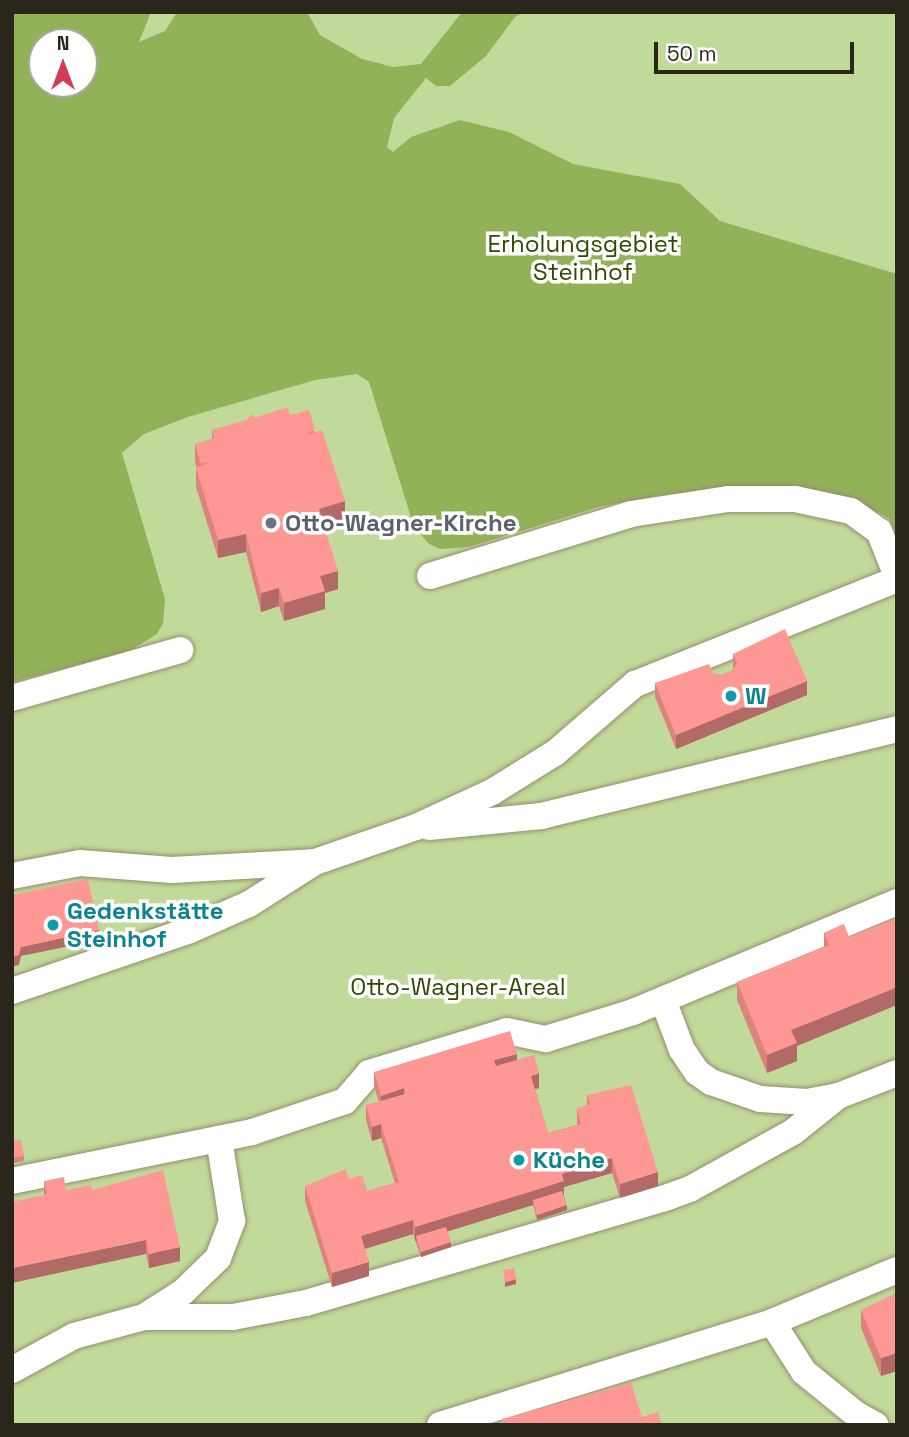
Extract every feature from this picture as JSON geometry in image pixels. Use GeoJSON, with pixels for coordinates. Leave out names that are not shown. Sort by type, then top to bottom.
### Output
{"type":"FeatureCollection","features":[{"type":"Feature","properties":{"kind":"lane"},"geometry":{"type":"LineString","coordinates":[[12,991],[190,930],[249,904],[315,862],[416,827],[492,792],[555,753],[635,684],[897,577],[879,531],[852,512],[795,499],[728,499],[631,514],[429,576]]}},
{"type":"Feature","properties":{"kind":"lane"},"geometry":{"type":"LineString","coordinates":[[12,698],[180,650]]}},
{"type":"Feature","properties":{"kind":"lane"},"geometry":{"type":"LineString","coordinates":[[416,827],[541,816],[897,729]]}},
{"type":"Feature","properties":{"kind":"lane"},"geometry":{"type":"LineString","coordinates":[[12,876],[80,863],[172,870],[315,862]]}},
{"type":"Feature","properties":{"kind":"lane"},"geometry":{"type":"LineString","coordinates":[[12,1181],[219,1139],[345,1101],[369,1073],[507,1031],[546,1040],[663,1000],[897,902]]}},
{"type":"Feature","properties":{"kind":"lane"},"geometry":{"type":"LineString","coordinates":[[663,1000],[682,1050],[710,1082],[772,1100],[807,1102],[838,1096],[897,1073]]}},
{"type":"Feature","properties":{"kind":"lane"},"geometry":{"type":"LineString","coordinates":[[12,1370],[74,1336],[144,1317],[233,1317],[306,1303],[657,1200],[690,1189],[793,1132],[838,1096]]}},
{"type":"Feature","properties":{"kind":"lane"},"geometry":{"type":"LineString","coordinates":[[144,1317],[183,1292],[218,1258],[229,1236],[232,1221],[219,1139]]}},
{"type":"Feature","properties":{"kind":"lane"},"geometry":{"type":"LineString","coordinates":[[440,1425],[772,1322],[897,1270]]}},
{"type":"Feature","properties":{"kind":"lane"},"geometry":{"type":"LineString","coordinates":[[772,1322],[804,1372],[857,1415],[876,1425]]}},
{"type":"Feature","properties":{"kind":"green space","name":"Otto-Wagner-Areal"},"geometry":{"type":"Polygon","coordinates":[[[12,12],[897,12],[897,1425],[12,1425],[12,12]]]}},
{"type":"Feature","properties":{"kind":"green space","name":"Erholungsgebiet Steinhof"},"geometry":{"type":"Polygon","coordinates":[[[12,12],[151,12],[139,42],[165,31],[177,12],[307,12],[320,35],[362,59],[393,67],[421,64],[462,12],[524,12],[515,17],[486,56],[450,86],[436,86],[426,78],[394,118],[387,147],[393,152],[411,137],[460,120],[509,132],[573,164],[680,184],[720,221],[897,274],[897,536],[889,518],[858,502],[734,490],[667,494],[598,507],[469,547],[440,549],[429,544],[414,527],[369,382],[357,374],[315,380],[188,417],[144,434],[122,453],[165,599],[163,623],[157,634],[130,651],[12,682],[12,12]]]}},
{"type":"Feature","properties":{"kind":"building","name":"Otto-Wagner-Kirche"},"geometry":{"type":"Polygon","coordinates":[[[288,407],[290,415],[309,410],[315,429],[306,435],[322,430],[345,501],[319,509],[338,571],[320,576],[325,591],[284,603],[279,588],[261,593],[246,534],[218,540],[196,468],[212,461],[201,464],[195,444],[214,438],[212,430],[246,420],[252,414],[254,418],[288,407]]]}},
{"type":"Feature","properties":{"kind":"building","name":"W"},"geometry":{"type":"Polygon","coordinates":[[[785,629],[807,681],[676,735],[655,683],[709,664],[713,673],[721,675],[733,670],[737,663],[733,654],[785,629]]]}},
{"type":"Feature","properties":{"kind":"building"},"geometry":{"type":"Polygon","coordinates":[[[88,879],[99,930],[21,947],[19,955],[12,957],[12,895],[88,879]]]}},
{"type":"Feature","properties":{"kind":"building"},"geometry":{"type":"Polygon","coordinates":[[[897,918],[897,987],[791,1030],[797,1043],[767,1055],[737,982],[829,945],[824,933],[844,924],[849,937],[897,918]]]}},
{"type":"Feature","properties":{"kind":"building","name":"Küche"},"geometry":{"type":"Polygon","coordinates":[[[510,1031],[517,1054],[494,1060],[496,1066],[534,1055],[539,1073],[531,1076],[548,1133],[581,1124],[577,1109],[590,1104],[587,1095],[631,1085],[658,1172],[620,1184],[612,1158],[562,1174],[564,1181],[533,1191],[415,1227],[413,1220],[361,1236],[369,1262],[332,1273],[305,1186],[346,1169],[349,1179],[362,1175],[367,1191],[399,1182],[381,1124],[372,1127],[366,1105],[405,1094],[404,1088],[381,1096],[374,1072],[510,1031]]]}},
{"type":"Feature","properties":{"kind":"building"},"geometry":{"type":"Polygon","coordinates":[[[21,1140],[24,1156],[12,1158],[12,1141],[21,1140]]]}},
{"type":"Feature","properties":{"kind":"building"},"geometry":{"type":"Polygon","coordinates":[[[163,1170],[180,1247],[149,1254],[146,1240],[12,1268],[12,1202],[47,1194],[44,1181],[64,1177],[66,1190],[91,1185],[92,1190],[163,1170]]]}},
{"type":"Feature","properties":{"kind":"building"},"geometry":{"type":"Polygon","coordinates":[[[562,1191],[567,1205],[537,1215],[533,1200],[562,1191]]]}},
{"type":"Feature","properties":{"kind":"building"},"geometry":{"type":"Polygon","coordinates":[[[446,1227],[451,1242],[421,1252],[416,1236],[446,1227]]]}},
{"type":"Feature","properties":{"kind":"building"},"geometry":{"type":"Polygon","coordinates":[[[514,1268],[516,1279],[505,1282],[503,1270],[514,1268]]]}},
{"type":"Feature","properties":{"kind":"building"},"geometry":{"type":"Polygon","coordinates":[[[897,1293],[897,1353],[881,1358],[861,1310],[897,1293]]]}},
{"type":"Feature","properties":{"kind":"building"},"geometry":{"type":"Polygon","coordinates":[[[631,1383],[642,1417],[658,1412],[662,1425],[499,1425],[503,1423],[502,1419],[631,1383]]]}},
{"type":"Feature","properties":{"kind":"place","name":"Otto-Wagner-Kirche"},"geometry":{"type":"Point","coordinates":[271,523]}},
{"type":"Feature","properties":{"kind":"place","name":"W"},"geometry":{"type":"Point","coordinates":[731,696]}},
{"type":"Feature","properties":{"kind":"place","name":"Gedenkstätte Steinhof"},"geometry":{"type":"Point","coordinates":[53,925]}},
{"type":"Feature","properties":{"kind":"place","name":"Küche"},"geometry":{"type":"Point","coordinates":[519,1160]}}]}
